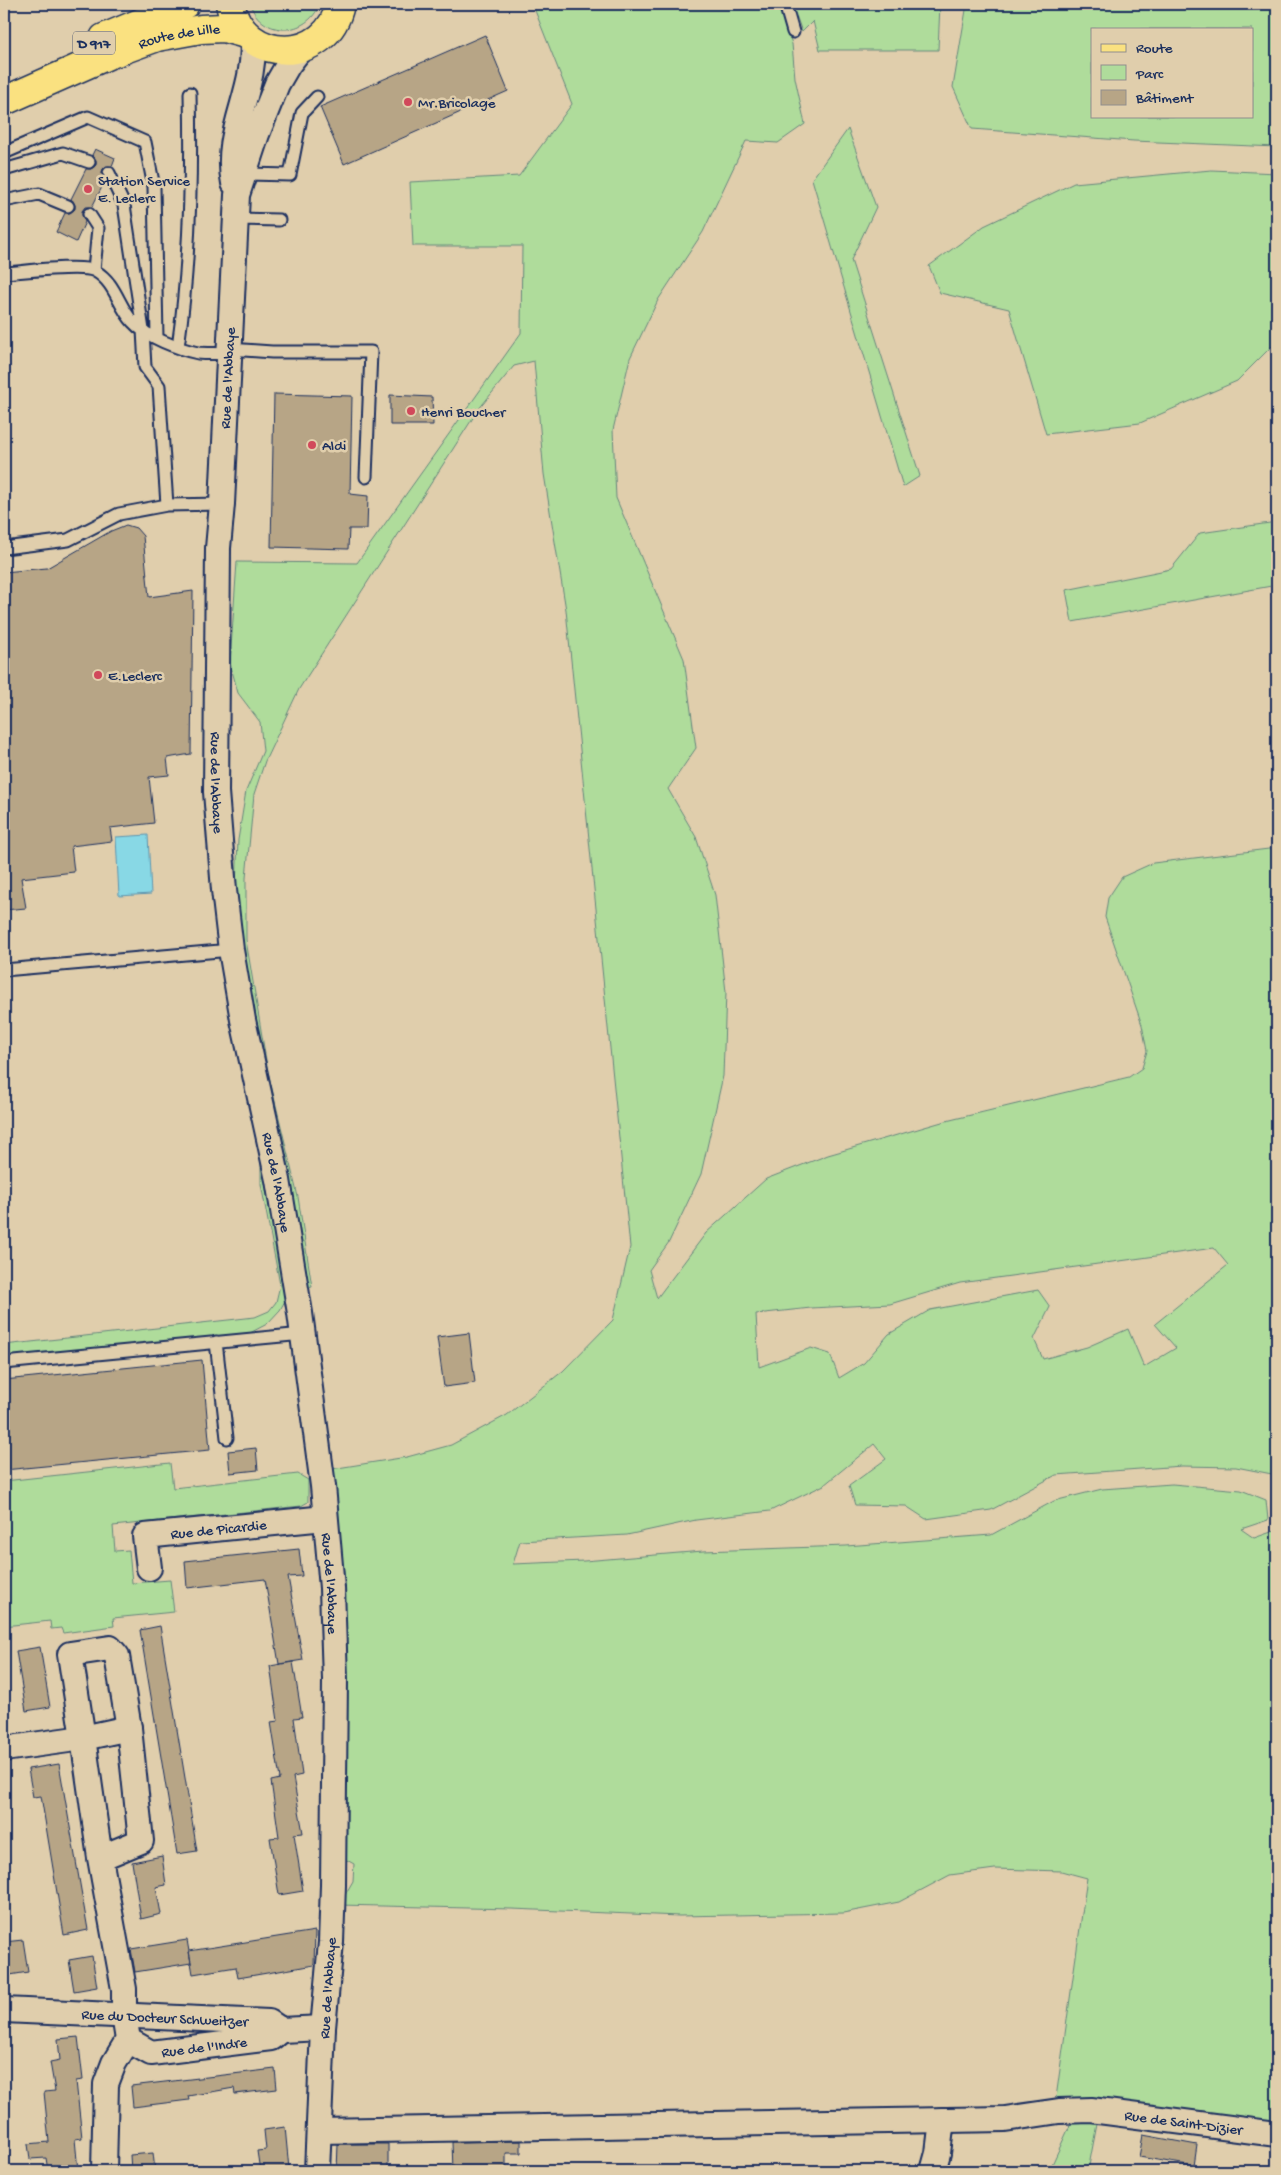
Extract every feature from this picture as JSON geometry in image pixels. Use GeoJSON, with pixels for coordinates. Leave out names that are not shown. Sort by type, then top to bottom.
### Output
{"type":"FeatureCollection","features":[{"type":"Feature","properties":{"kind":"main road","name":"Route de Lille"},"geometry":{"type":"LineString","coordinates":[[4,82],[185,4]]}},
{"type":"Feature","properties":{"kind":"main road"},"geometry":{"type":"LineString","coordinates":[[230,4],[236,21],[249,36]]}},
{"type":"Feature","properties":{"kind":"main road"},"geometry":{"type":"LineString","coordinates":[[302,47],[316,41],[327,31],[335,19],[340,4]]}},
{"type":"Feature","properties":{"kind":"main road","name":"Route de Lille"},"geometry":{"type":"LineString","coordinates":[[4,101],[108,55],[157,37],[201,29],[224,28],[249,36],[265,46],[280,50],[302,47]]}},
{"type":"Feature","properties":{"kind":"street","name":"Rue de l'Abbaye"},"geometry":{"type":"LineString","coordinates":[[240,184],[233,180],[235,126],[254,56],[249,36]]}},
{"type":"Feature","properties":{"kind":"street","name":"Rue de l'Abbaye"},"geometry":{"type":"LineString","coordinates":[[302,47],[288,65],[277,84],[264,114],[240,184],[235,219],[222,504],[218,548],[216,792],[231,950],[243,1020],[278,1180],[303,1334],[323,1486],[332,1588],[335,1680],[332,1914],[323,2028],[317,2171]]}},
{"type":"Feature","properties":{"kind":"street","name":"Rue de Picardie"},"geometry":{"type":"LineString","coordinates":[[149,1568],[145,1536],[325,1518]]}},
{"type":"Feature","properties":{"kind":"street"},"geometry":{"type":"LineString","coordinates":[[100,1858],[141,1841],[129,1728],[117,1656],[110,1648],[70,1654],[100,1858],[124,1989],[124,2014],[128,2040],[114,2062],[106,2084],[104,2171]]}},
{"type":"Feature","properties":{"kind":"street"},"geometry":{"type":"LineString","coordinates":[[4,1748],[83,1738],[129,1728]]}},
{"type":"Feature","properties":{"kind":"street","name":"Rue du Docteur Schweitzer"},"geometry":{"type":"LineString","coordinates":[[4,2010],[269,2022],[281,2030],[323,2028]]}},
{"type":"Feature","properties":{"kind":"street","name":"Rue de l'Indre"},"geometry":{"type":"LineString","coordinates":[[128,2040],[151,2053],[272,2038],[281,2030]]}},
{"type":"Feature","properties":{"kind":"street","name":"Rue de Saint-Dizier"},"geometry":{"type":"LineString","coordinates":[[319,2131],[1005,2119],[1059,2111],[1090,2110],[1277,2134]]}},
{"type":"Feature","properties":{"kind":"street"},"geometry":{"type":"LineString","coordinates":[[933,2171],[938,2153],[942,2120]]}},
{"type":"Feature","properties":{"kind":"lane"},"geometry":{"type":"LineString","coordinates":[[785,4],[793,32]]}},
{"type":"Feature","properties":{"kind":"lane"},"geometry":{"type":"LineString","coordinates":[[178,347],[184,306],[192,173],[190,93]]}},
{"type":"Feature","properties":{"kind":"lane"},"geometry":{"type":"LineString","coordinates":[[240,184],[290,175],[302,113],[318,97]]}},
{"type":"Feature","properties":{"kind":"lane"},"geometry":{"type":"LineString","coordinates":[[4,154],[88,117],[145,142],[154,187],[156,337]]}},
{"type":"Feature","properties":{"kind":"lane"},"geometry":{"type":"LineString","coordinates":[[4,170],[63,153],[89,162]]}},
{"type":"Feature","properties":{"kind":"lane"},"geometry":{"type":"LineString","coordinates":[[108,173],[124,204],[143,330],[145,367],[159,386],[167,505]]}},
{"type":"Feature","properties":{"kind":"lane"},"geometry":{"type":"LineString","coordinates":[[4,201],[38,194],[68,206]]}},
{"type":"Feature","properties":{"kind":"lane"},"geometry":{"type":"LineString","coordinates":[[89,214],[98,228],[94,270]]}},
{"type":"Feature","properties":{"kind":"lane"},"geometry":{"type":"LineString","coordinates":[[235,219],[279,220]]}},
{"type":"Feature","properties":{"kind":"lane"},"geometry":{"type":"LineString","coordinates":[[4,273],[58,268],[94,270],[114,288],[132,322],[156,337],[178,347],[199,353],[371,352],[366,477]]}},
{"type":"Feature","properties":{"kind":"lane"},"geometry":{"type":"LineString","coordinates":[[4,548],[68,540],[119,514],[167,505],[222,504]]}},
{"type":"Feature","properties":{"kind":"lane"},"geometry":{"type":"LineString","coordinates":[[4,970],[231,950]]}},
{"type":"Feature","properties":{"kind":"lane"},"geometry":{"type":"LineString","coordinates":[[4,1363],[303,1334]]}},
{"type":"Feature","properties":{"kind":"lane"},"geometry":{"type":"LineString","coordinates":[[216,1342],[227,1438]]}},
{"type":"Feature","properties":{"kind":"green space"},"geometry":{"type":"Polygon","coordinates":[[[250,4],[320,4],[314,15],[305,23],[285,29],[274,28],[264,23],[256,15],[250,4]]]}},
{"type":"Feature","properties":{"kind":"green space"},"geometry":{"type":"Polygon","coordinates":[[[545,4],[779,4],[792,44],[795,78],[805,124],[778,143],[746,141],[703,232],[658,300],[630,358],[613,430],[616,498],[684,659],[696,748],[668,789],[696,837],[715,895],[726,992],[723,1076],[701,1174],[669,1242],[649,1270],[657,1298],[706,1233],[766,1179],[828,1155],[942,1122],[1129,1077],[1142,1068],[1147,1051],[1142,1025],[1105,917],[1108,898],[1122,877],[1153,863],[1277,848],[1277,1475],[1236,1467],[1182,1466],[1056,1475],[991,1510],[926,1519],[906,1506],[855,1505],[849,1486],[886,1459],[874,1444],[824,1485],[770,1511],[696,1520],[627,1535],[520,1541],[513,1564],[584,1561],[703,1551],[846,1546],[991,1535],[1054,1501],[1102,1489],[1172,1484],[1241,1490],[1266,1500],[1268,1520],[1241,1529],[1254,1538],[1277,1530],[1277,2116],[1271,2121],[1102,2099],[1055,2105],[1087,1878],[1061,1871],[995,1869],[950,1875],[899,1902],[843,1913],[679,1916],[512,1909],[339,1905],[353,1881],[354,1864],[345,1859],[331,1469],[407,1457],[451,1445],[507,1415],[563,1371],[613,1320],[630,1247],[566,610],[544,474],[534,361],[514,366],[478,410],[299,689],[265,761],[254,794],[246,878],[246,940],[268,1072],[298,1197],[312,1287],[308,1288],[293,1192],[256,1038],[235,910],[238,840],[246,791],[263,751],[260,722],[238,693],[230,663],[237,562],[357,563],[521,333],[522,246],[413,246],[410,182],[519,176],[572,104],[534,8],[545,4]],[[1214,1248],[960,1283],[890,1304],[811,1308],[756,1314],[759,1367],[811,1348],[830,1354],[839,1378],[864,1363],[889,1334],[930,1310],[1038,1290],[1050,1307],[1034,1339],[1043,1359],[1087,1347],[1128,1329],[1144,1367],[1176,1348],[1155,1324],[1228,1265],[1214,1248]]]}},
{"type":"Feature","properties":{"kind":"green space"},"geometry":{"type":"Polygon","coordinates":[[[792,4],[940,4],[938,50],[820,50],[813,21],[802,32],[792,4]]]}},
{"type":"Feature","properties":{"kind":"green space"},"geometry":{"type":"Polygon","coordinates":[[[967,4],[1277,4],[1277,147],[1134,141],[972,129],[953,87],[967,4]]]}},
{"type":"Feature","properties":{"kind":"green space"},"geometry":{"type":"Polygon","coordinates":[[[848,129],[876,207],[851,260],[920,476],[903,487],[812,179],[848,129]]]}},
{"type":"Feature","properties":{"kind":"green space"},"geometry":{"type":"Polygon","coordinates":[[[1211,170],[1277,173],[1277,341],[1237,381],[1140,423],[1046,434],[1009,309],[940,293],[929,266],[984,226],[1074,183],[1211,170]]]}},
{"type":"Feature","properties":{"kind":"green space"},"geometry":{"type":"Polygon","coordinates":[[[1277,522],[1277,585],[1072,622],[1066,590],[1171,569],[1200,533],[1277,522]]]}},
{"type":"Feature","properties":{"kind":"green space"},"geometry":{"type":"Polygon","coordinates":[[[261,1157],[276,1223],[287,1297],[280,1310],[267,1324],[246,1335],[4,1358],[4,1345],[255,1317],[269,1311],[276,1302],[280,1285],[261,1184],[261,1157]]]}},
{"type":"Feature","properties":{"kind":"green space"},"geometry":{"type":"Polygon","coordinates":[[[170,1463],[173,1488],[298,1474],[308,1480],[308,1502],[301,1506],[113,1526],[115,1551],[129,1550],[132,1583],[170,1580],[174,1612],[113,1618],[114,1626],[63,1633],[61,1628],[51,1629],[50,1621],[4,1626],[4,1481],[170,1463]]]}},
{"type":"Feature","properties":{"kind":"green space"},"geometry":{"type":"Polygon","coordinates":[[[1098,2119],[1088,2171],[1049,2171],[1072,2121],[1098,2119]]]}},
{"type":"Feature","properties":{"kind":"water"},"geometry":{"type":"Polygon","coordinates":[[[148,835],[151,894],[119,896],[116,837],[148,835]]]}},
{"type":"Feature","properties":{"kind":"building","name":"Mr.Bricolage"},"geometry":{"type":"Polygon","coordinates":[[[485,35],[508,91],[344,164],[320,107],[485,35]]]}},
{"type":"Feature","properties":{"kind":"building","name":"Station Service E. Leclerc"},"geometry":{"type":"Polygon","coordinates":[[[95,149],[115,158],[112,166],[106,166],[103,169],[102,173],[105,181],[92,207],[85,207],[82,211],[85,222],[76,242],[56,232],[65,213],[75,209],[71,199],[86,169],[91,169],[96,165],[96,160],[92,155],[95,149]]]}},
{"type":"Feature","properties":{"kind":"building","name":"Aldi"},"geometry":{"type":"Polygon","coordinates":[[[274,394],[352,396],[350,494],[368,496],[367,529],[349,529],[348,549],[271,547],[274,394]]]}},
{"type":"Feature","properties":{"kind":"building","name":"Henri Boucher"},"geometry":{"type":"Polygon","coordinates":[[[390,395],[432,397],[433,425],[390,425],[390,395]]]}},
{"type":"Feature","properties":{"kind":"building","name":"E.Leclerc"},"geometry":{"type":"Polygon","coordinates":[[[126,525],[136,528],[143,536],[149,597],[193,591],[191,754],[167,758],[169,775],[149,777],[154,823],[110,828],[112,841],[71,846],[74,872],[21,878],[26,908],[4,910],[4,572],[47,568],[111,531],[126,525]]]}},
{"type":"Feature","properties":{"kind":"building"},"geometry":{"type":"Polygon","coordinates":[[[469,1333],[475,1383],[444,1387],[437,1337],[469,1333]]]}},
{"type":"Feature","properties":{"kind":"building"},"geometry":{"type":"Polygon","coordinates":[[[202,1360],[210,1450],[4,1470],[4,1380],[202,1360]]]}},
{"type":"Feature","properties":{"kind":"building"},"geometry":{"type":"Polygon","coordinates":[[[256,1448],[258,1470],[230,1473],[228,1451],[256,1448]]]}},
{"type":"Feature","properties":{"kind":"building"},"geometry":{"type":"Polygon","coordinates":[[[299,1549],[302,1576],[288,1577],[303,1660],[279,1664],[265,1579],[187,1588],[185,1561],[299,1549]]]}},
{"type":"Feature","properties":{"kind":"building"},"geometry":{"type":"Polygon","coordinates":[[[160,1626],[197,1851],[177,1854],[140,1630],[160,1626]]]}},
{"type":"Feature","properties":{"kind":"building"},"geometry":{"type":"Polygon","coordinates":[[[40,1647],[50,1707],[26,1711],[16,1651],[40,1647]]]}},
{"type":"Feature","properties":{"kind":"building"},"geometry":{"type":"Polygon","coordinates":[[[293,1662],[302,1717],[294,1718],[302,1775],[293,1777],[303,1833],[294,1834],[303,1891],[279,1895],[270,1838],[279,1837],[271,1781],[280,1779],[271,1722],[278,1721],[270,1666],[293,1662]]]}},
{"type":"Feature","properties":{"kind":"building"},"geometry":{"type":"Polygon","coordinates":[[[59,1764],[88,1930],[64,1935],[41,1796],[33,1797],[28,1769],[59,1764]]]}},
{"type":"Feature","properties":{"kind":"building"},"geometry":{"type":"Polygon","coordinates":[[[162,1856],[166,1885],[156,1887],[161,1914],[141,1919],[132,1862],[162,1856]]]}},
{"type":"Feature","properties":{"kind":"building"},"geometry":{"type":"Polygon","coordinates":[[[315,1931],[314,1965],[238,1978],[236,1967],[193,1974],[189,1951],[315,1931]]]}},
{"type":"Feature","properties":{"kind":"building"},"geometry":{"type":"Polygon","coordinates":[[[23,1940],[28,1972],[4,1976],[4,1942],[23,1940]]]}},
{"type":"Feature","properties":{"kind":"building"},"geometry":{"type":"Polygon","coordinates":[[[187,1940],[191,1963],[135,1972],[131,1949],[187,1940]]]}},
{"type":"Feature","properties":{"kind":"building"},"geometry":{"type":"Polygon","coordinates":[[[92,1956],[97,1987],[74,1991],[69,1960],[92,1956]]]}},
{"type":"Feature","properties":{"kind":"building"},"geometry":{"type":"Polygon","coordinates":[[[78,2037],[83,2080],[76,2081],[82,2138],[75,2139],[78,2171],[48,2171],[46,2158],[30,2159],[28,2144],[49,2142],[44,2092],[55,2091],[50,2062],[60,2060],[58,2039],[78,2037]]]}},
{"type":"Feature","properties":{"kind":"building"},"geometry":{"type":"Polygon","coordinates":[[[275,2069],[277,2089],[235,2094],[234,2088],[188,2096],[189,2100],[133,2107],[131,2086],[275,2069]]]}},
{"type":"Feature","properties":{"kind":"building"},"geometry":{"type":"Polygon","coordinates":[[[285,2127],[289,2169],[260,2171],[257,2151],[266,2150],[264,2130],[285,2127]]]}},
{"type":"Feature","properties":{"kind":"building"},"geometry":{"type":"Polygon","coordinates":[[[1143,2135],[1197,2145],[1194,2166],[1139,2157],[1143,2135]]]}},
{"type":"Feature","properties":{"kind":"building"},"geometry":{"type":"Polygon","coordinates":[[[521,2141],[521,2153],[506,2153],[506,2171],[453,2171],[452,2142],[521,2141]]]}},
{"type":"Feature","properties":{"kind":"building"},"geometry":{"type":"Polygon","coordinates":[[[338,2144],[388,2144],[388,2171],[337,2171],[338,2144]]]}},
{"type":"Feature","properties":{"kind":"building"},"geometry":{"type":"Polygon","coordinates":[[[153,2153],[155,2171],[131,2171],[130,2155],[153,2153]]]}},
{"type":"Feature","properties":{"kind":"place","name":"Mr.Bricolage"},"geometry":{"type":"Point","coordinates":[408,102]}},
{"type":"Feature","properties":{"kind":"place","name":"Station Service E. Leclerc"},"geometry":{"type":"Point","coordinates":[88,189]}},
{"type":"Feature","properties":{"kind":"place","name":"Henri Boucher"},"geometry":{"type":"Point","coordinates":[411,411]}},
{"type":"Feature","properties":{"kind":"place","name":"Aldi"},"geometry":{"type":"Point","coordinates":[312,445]}},
{"type":"Feature","properties":{"kind":"place","name":"E.Leclerc"},"geometry":{"type":"Point","coordinates":[98,675]}}]}
